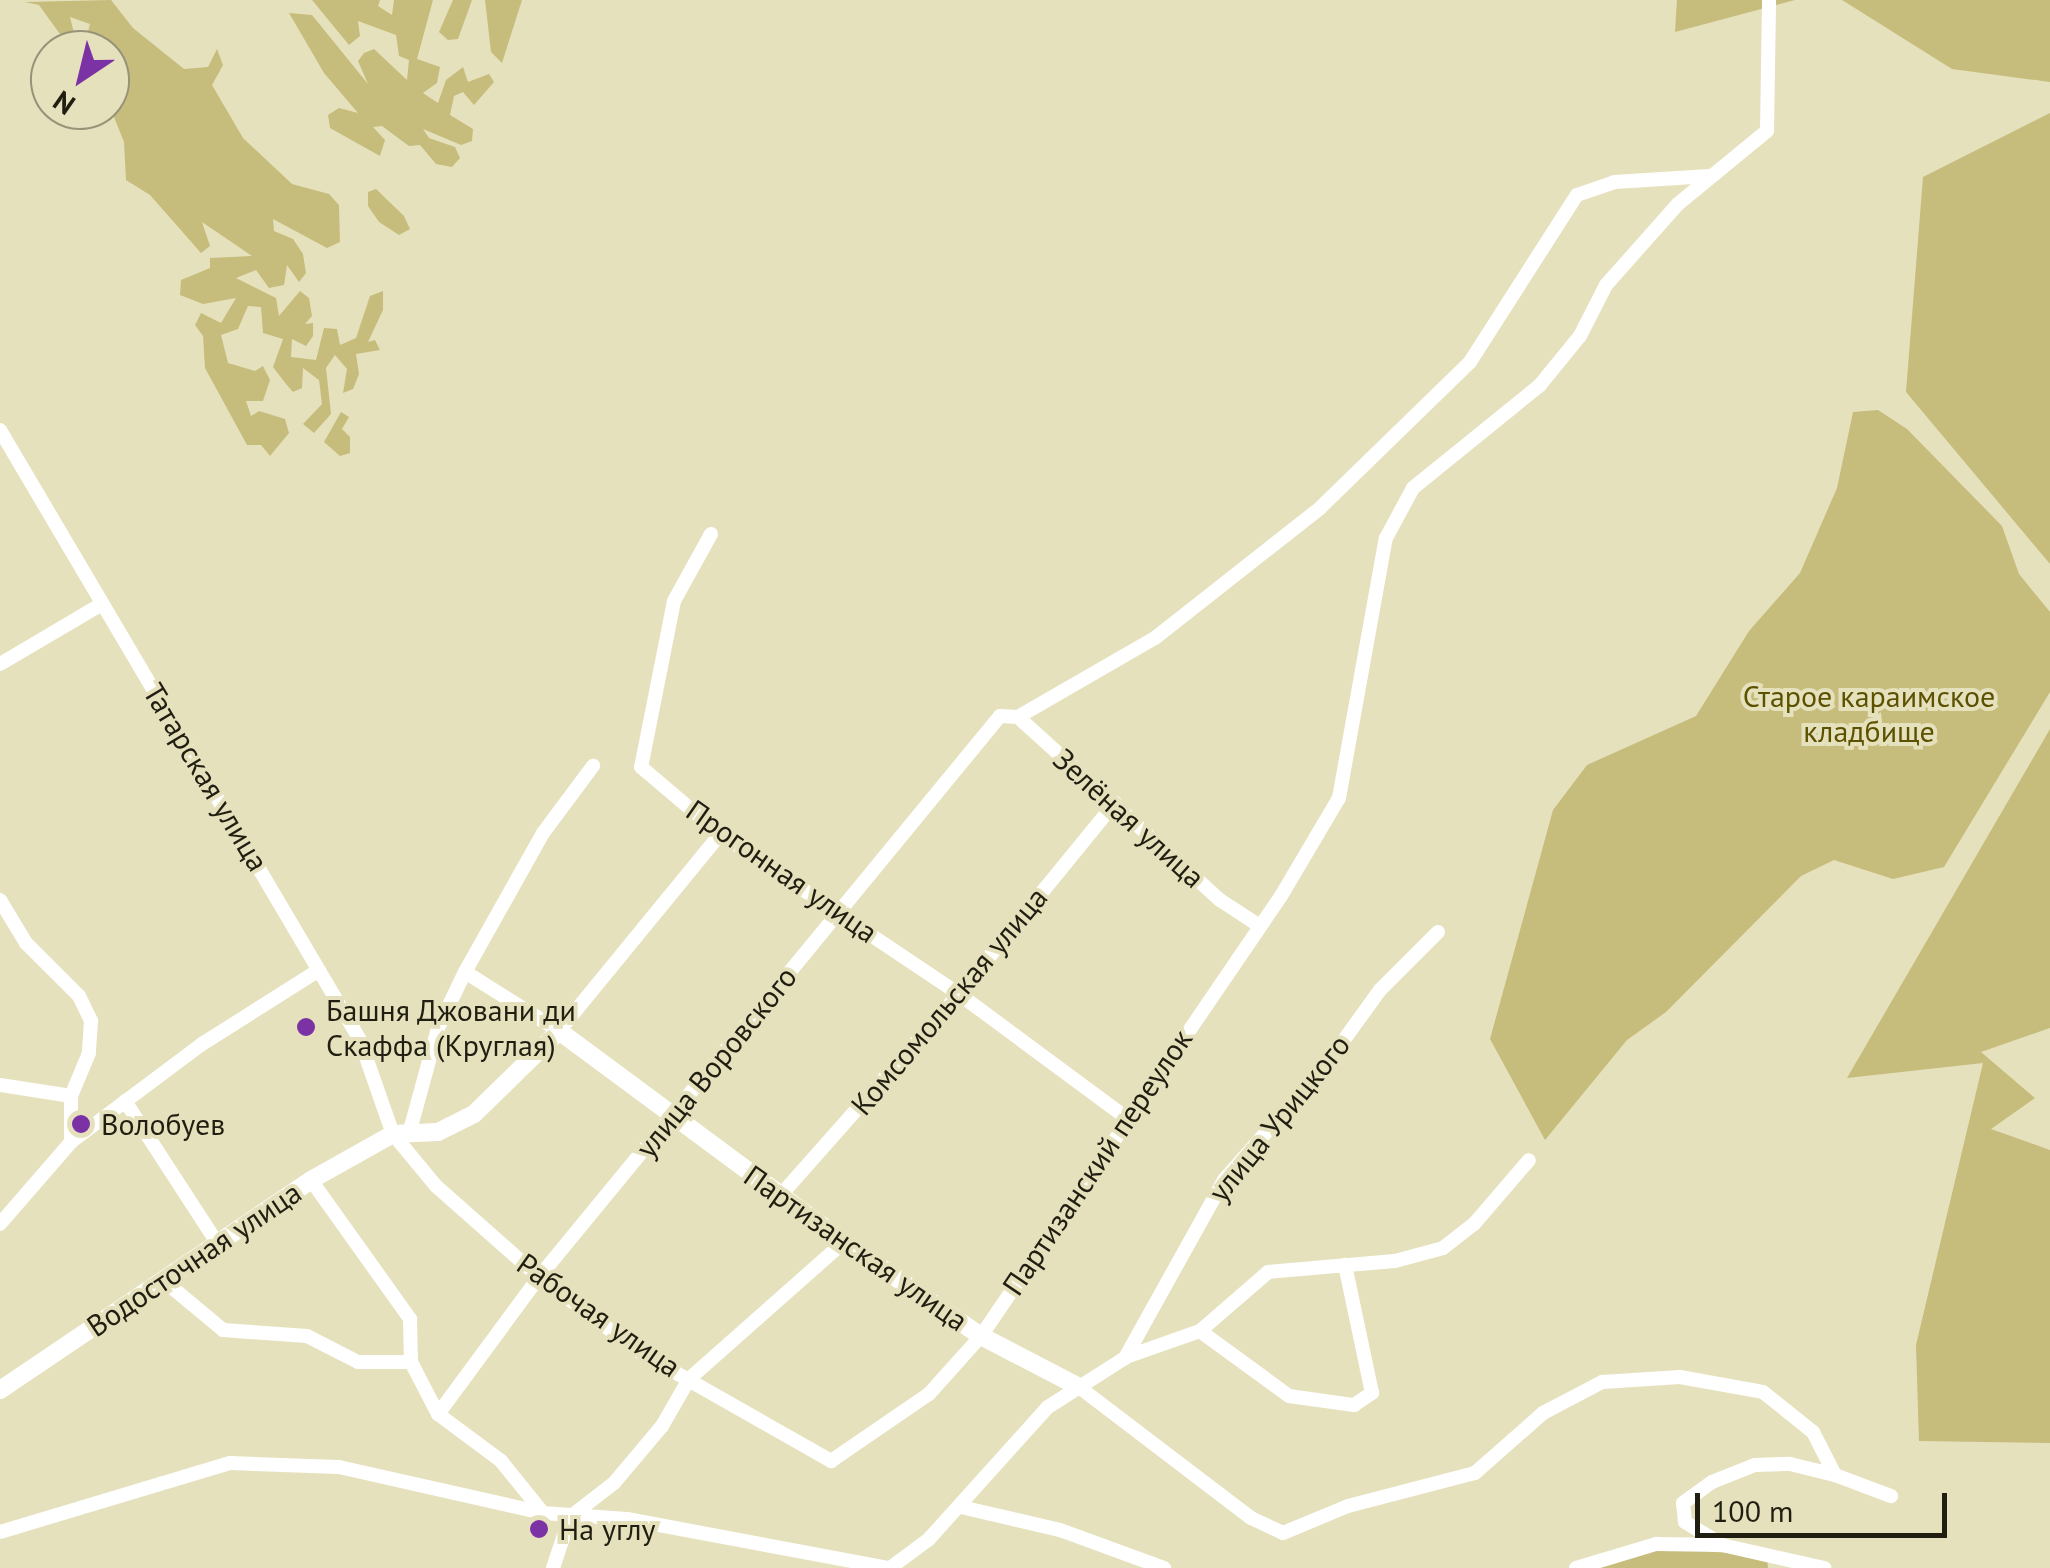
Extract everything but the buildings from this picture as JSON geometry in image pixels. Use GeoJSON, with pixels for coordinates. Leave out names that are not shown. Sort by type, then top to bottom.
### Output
{"type":"FeatureCollection","features":[{"type":"Feature","properties":{"kind":"street","name":"Партизанский переулок"},"geometry":{"type":"LineString","coordinates":[[831,1461],[929,1394],[981,1336],[1258,925],[1338,798],[1386,538],[1414,488],[1540,385],[1580,336],[1606,285],[1710,176],[1766,132],[1769,0]]}},
{"type":"Feature","properties":{"kind":"street"},"geometry":{"type":"LineString","coordinates":[[1018,716],[1155,638],[1320,508],[1470,362],[1577,196],[1614,182],[1710,176]]}},
{"type":"Feature","properties":{"kind":"street","name":"Татарская улица"},"geometry":{"type":"LineString","coordinates":[[0,430],[360,1040],[401,1134]]}},
{"type":"Feature","properties":{"kind":"street","name":"Прогонная улица"},"geometry":{"type":"LineString","coordinates":[[711,534],[674,600],[641,767],[720,834],[959,994],[1125,1118]]}},
{"type":"Feature","properties":{"kind":"street"},"geometry":{"type":"LineString","coordinates":[[0,664],[100,605]]}},
{"type":"Feature","properties":{"kind":"street","name":"улица Воровского"},"geometry":{"type":"LineString","coordinates":[[438,1414],[538,1277],[1000,716],[1018,716]]}},
{"type":"Feature","properties":{"kind":"street","name":"Зелёная улица"},"geometry":{"type":"LineString","coordinates":[[1018,716],[1220,900],[1258,925]]}},
{"type":"Feature","properties":{"kind":"street"},"geometry":{"type":"LineString","coordinates":[[401,1134],[438,1028],[465,972],[543,833],[592,766]]}},
{"type":"Feature","properties":{"kind":"street","name":"Комсомольская улица"},"geometry":{"type":"LineString","coordinates":[[780,1196],[959,994],[1115,803]]}},
{"type":"Feature","properties":{"kind":"street"},"geometry":{"type":"LineString","coordinates":[[559,1031],[720,834]]}},
{"type":"Feature","properties":{"kind":"street"},"geometry":{"type":"LineString","coordinates":[[0,900],[26,943],[79,996],[91,1021],[89,1053],[70,1096],[70,1142]]}},
{"type":"Feature","properties":{"kind":"street","name":"улица Урицкого"},"geometry":{"type":"LineString","coordinates":[[890,1568],[961,1507],[1022,1434],[1079,1387],[1125,1358],[1224,1180],[1328,1062],[1380,990],[1438,932]]}},
{"type":"Feature","properties":{"kind":"street"},"geometry":{"type":"LineString","coordinates":[[0,1224],[70,1142],[319,970]]}},
{"type":"Feature","properties":{"kind":"street","name":"Партизанская улица"},"geometry":{"type":"LineString","coordinates":[[465,972],[559,1031],[780,1196],[981,1336],[1079,1387],[1251,1518],[1284,1532],[1348,1506],[1475,1473],[1543,1413],[1602,1382],[1680,1377],[1763,1392],[1813,1432],[1835,1476]]}},
{"type":"Feature","properties":{"kind":"street","name":"Водосточная улица"},"geometry":{"type":"LineString","coordinates":[[0,1390],[311,1180],[401,1134],[438,1132],[474,1114],[559,1031]]}},
{"type":"Feature","properties":{"kind":"street"},"geometry":{"type":"LineString","coordinates":[[0,1084],[70,1096]]}},
{"type":"Feature","properties":{"kind":"street"},"geometry":{"type":"LineString","coordinates":[[125,1101],[216,1241]]}},
{"type":"Feature","properties":{"kind":"street","name":"Рабочая улица"},"geometry":{"type":"LineString","coordinates":[[401,1134],[436,1186],[538,1277],[641,1353],[802,1451],[831,1461]]}},
{"type":"Feature","properties":{"kind":"street"},"geometry":{"type":"LineString","coordinates":[[1125,1358],[1200,1331],[1268,1272],[1345,1265],[1443,1248],[1474,1224],[1530,1160]]}},
{"type":"Feature","properties":{"kind":"street"},"geometry":{"type":"LineString","coordinates":[[311,1180],[410,1320],[410,1362],[438,1414],[501,1460],[543,1513]]}},
{"type":"Feature","properties":{"kind":"street"},"geometry":{"type":"LineString","coordinates":[[553,1568],[570,1517],[614,1483],[662,1426],[689,1379],[844,1242]]}},
{"type":"Feature","properties":{"kind":"street"},"geometry":{"type":"LineString","coordinates":[[1200,1331],[1289,1396],[1354,1405],[1372,1393],[1345,1265]]}},
{"type":"Feature","properties":{"kind":"street"},"geometry":{"type":"LineString","coordinates":[[163,1280],[224,1330],[308,1336],[358,1362],[410,1362]]}},
{"type":"Feature","properties":{"kind":"street"},"geometry":{"type":"LineString","coordinates":[[0,1532],[230,1463],[340,1467],[543,1513],[627,1520],[890,1568]]}},
{"type":"Feature","properties":{"kind":"street"},"geometry":{"type":"LineString","coordinates":[[1722,1544],[1685,1522],[1683,1502],[1712,1482],[1755,1465],[1790,1464],[1892,1496]]}},
{"type":"Feature","properties":{"kind":"street"},"geometry":{"type":"LineString","coordinates":[[961,1507],[1060,1530],[1164,1568]]}},
{"type":"Feature","properties":{"kind":"street"},"geometry":{"type":"LineString","coordinates":[[1576,1568],[1656,1544],[1722,1544],[1824,1568]]}},
{"type":"Feature","properties":{"kind":"green space"},"geometry":{"type":"Polygon","coordinates":[[[111,0],[133,28],[184,69],[208,67],[217,49],[223,65],[212,85],[243,138],[292,184],[329,194],[339,205],[340,242],[327,248],[273,219],[274,231],[293,239],[303,254],[306,273],[299,282],[287,265],[284,285],[269,288],[256,270],[236,278],[276,298],[279,316],[300,291],[309,298],[312,316],[305,324],[313,323],[313,336],[306,346],[292,339],[291,357],[316,360],[324,328],[337,329],[340,345],[356,338],[370,296],[383,291],[383,310],[368,342],[375,340],[380,350],[356,354],[359,374],[353,389],[343,393],[347,369],[335,355],[326,368],[331,414],[314,433],[303,424],[322,404],[319,380],[303,368],[302,388],[293,392],[286,384],[273,367],[283,339],[263,333],[261,307],[248,306],[238,329],[221,335],[228,363],[255,371],[263,366],[270,380],[263,401],[246,401],[251,416],[259,411],[285,419],[289,433],[270,456],[261,445],[247,445],[205,368],[203,336],[195,325],[201,313],[221,323],[236,298],[203,304],[180,295],[181,280],[210,268],[210,258],[252,256],[202,222],[210,246],[201,253],[150,195],[126,180],[124,142],[119,130],[130,130],[130,30],[88,30],[90,24],[70,17],[73,30],[57,30],[39,5],[25,2],[111,0]]]}},
{"type":"Feature","properties":{"kind":"green space"},"geometry":{"type":"Polygon","coordinates":[[[312,0],[380,0],[378,6],[392,15],[394,0],[433,0],[417,59],[440,67],[437,83],[423,93],[438,103],[446,80],[463,67],[468,82],[489,74],[494,82],[474,105],[463,92],[454,96],[450,115],[473,129],[472,141],[461,145],[423,129],[429,138],[455,147],[460,158],[452,167],[436,164],[420,145],[409,146],[382,126],[373,127],[385,140],[380,156],[330,128],[328,115],[339,108],[358,113],[324,73],[289,13],[312,15],[368,84],[358,61],[364,53],[374,49],[407,80],[409,60],[399,56],[396,35],[358,21],[360,36],[349,45],[312,0]]]}},
{"type":"Feature","properties":{"kind":"green space"},"geometry":{"type":"Polygon","coordinates":[[[453,0],[472,0],[458,39],[448,40],[439,32],[453,0]]]}},
{"type":"Feature","properties":{"kind":"green space"},"geometry":{"type":"Polygon","coordinates":[[[485,0],[522,0],[502,63],[491,52],[485,0]]]}},
{"type":"Feature","properties":{"kind":"green space"},"geometry":{"type":"Polygon","coordinates":[[[1677,0],[1795,0],[1675,32],[1677,0]]]}},
{"type":"Feature","properties":{"kind":"green space"},"geometry":{"type":"Polygon","coordinates":[[[1842,0],[2050,0],[2050,82],[1952,69],[1842,0]]]}},
{"type":"Feature","properties":{"kind":"green space"},"geometry":{"type":"Polygon","coordinates":[[[2050,113],[2050,564],[1906,392],[1923,177],[2050,113]]]}},
{"type":"Feature","properties":{"kind":"green space"},"geometry":{"type":"Polygon","coordinates":[[[376,189],[404,216],[410,229],[399,235],[379,222],[368,206],[368,192],[376,189]]]}},
{"type":"Feature","properties":{"kind":"green space","name":"Старое караимское кладбище"},"geometry":{"type":"Polygon","coordinates":[[[1878,410],[1907,429],[2002,526],[2019,574],[2050,612],[2050,692],[1944,867],[1893,879],[1834,860],[1801,876],[1666,1012],[1627,1040],[1545,1140],[1490,1039],[1553,810],[1587,765],[1696,716],[1749,631],[1800,573],[1837,488],[1853,412],[1878,410]]]}},
{"type":"Feature","properties":{"kind":"green space"},"geometry":{"type":"Polygon","coordinates":[[[341,412],[349,417],[342,429],[350,437],[350,453],[340,456],[324,442],[341,412]]]}},
{"type":"Feature","properties":{"kind":"green space"},"geometry":{"type":"Polygon","coordinates":[[[2050,729],[2050,1028],[1981,1052],[2035,1098],[1991,1129],[2050,1150],[2050,1443],[1919,1441],[1916,1345],[1983,1063],[1847,1078],[2050,729]]]}},
{"type":"Feature","properties":{"kind":"green space"},"geometry":{"type":"Polygon","coordinates":[[[1664,1548],[1767,1556],[1768,1568],[1597,1568],[1664,1548]]]}},
{"type":"Feature","properties":{"kind":"place","name":"Башня Джовани ди Скаффа (Круглая)"},"geometry":{"type":"Point","coordinates":[306,1027]}},
{"type":"Feature","properties":{"kind":"place","name":"Волобуев"},"geometry":{"type":"Point","coordinates":[81,1124]}},
{"type":"Feature","properties":{"kind":"place","name":"На углу"},"geometry":{"type":"Point","coordinates":[539,1529]}}]}
